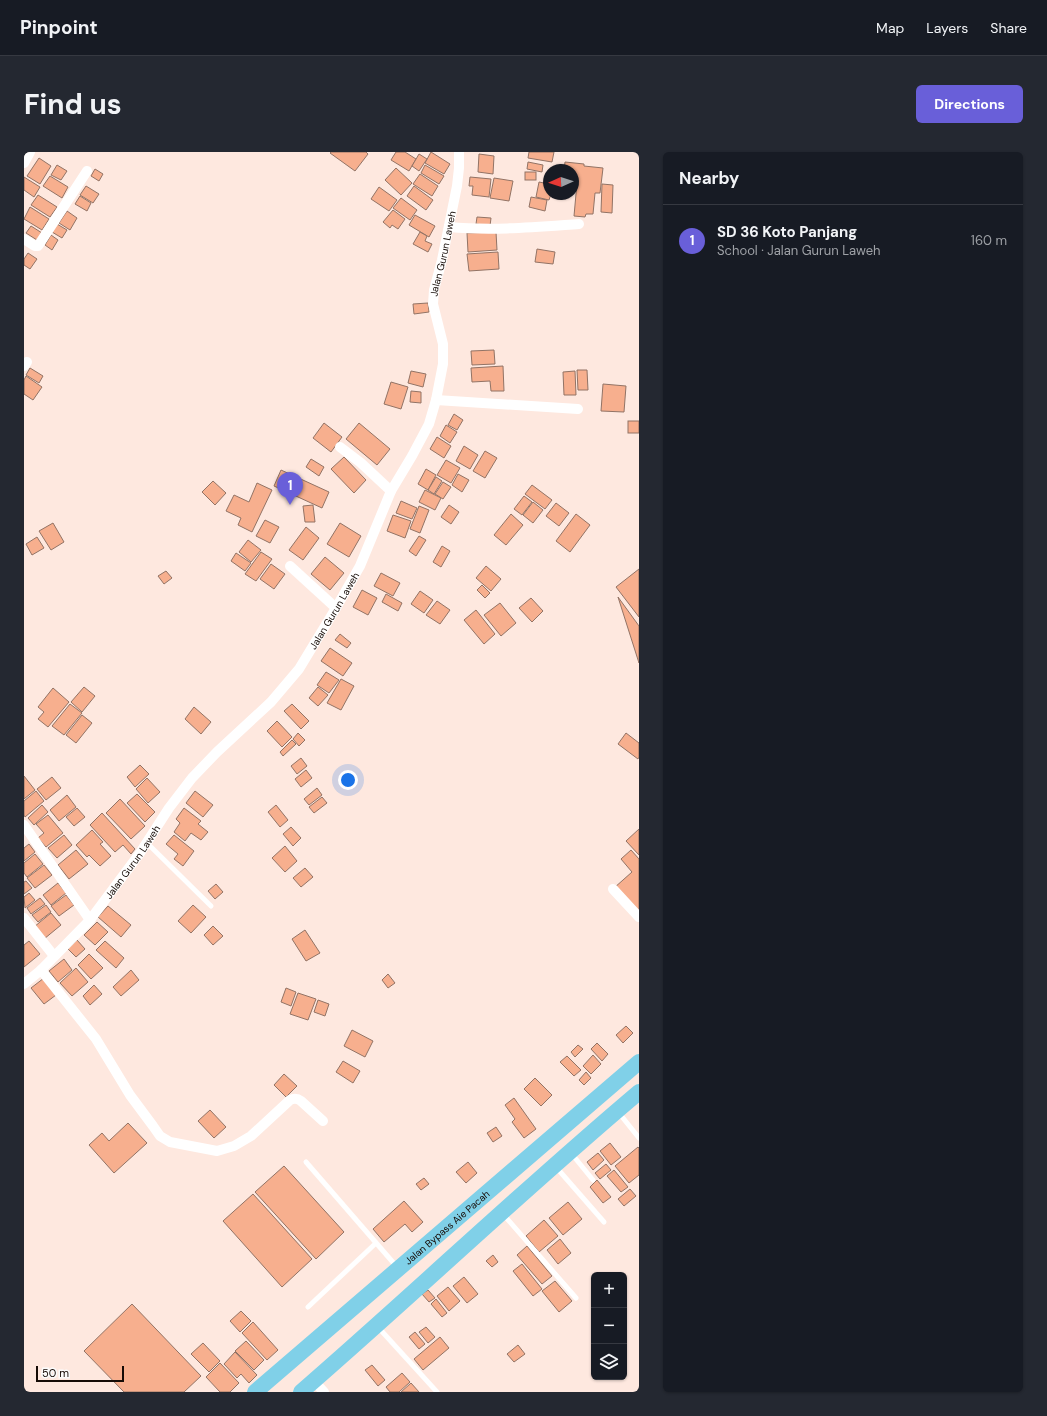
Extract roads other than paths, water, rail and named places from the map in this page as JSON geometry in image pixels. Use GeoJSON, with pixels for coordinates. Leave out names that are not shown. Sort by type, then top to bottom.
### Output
{"type":"FeatureCollection","features":[{"type":"Feature","properties":{"kind":"highway","name":"Jalan Bypass Aie Pacah"},"geometry":{"type":"LineString","coordinates":[[255,1392],[639,1062]]}},
{"type":"Feature","properties":{"kind":"highway"},"geometry":{"type":"LineString","coordinates":[[301,1392],[319,1386],[376,1325],[554,1165],[639,1092]]}},
{"type":"Feature","properties":{"kind":"street"},"geometry":{"type":"LineString","coordinates":[[24,163],[30,152]]}},
{"type":"Feature","properties":{"kind":"street","name":"Jalan Gurun Laweh"},"geometry":{"type":"LineString","coordinates":[[24,984],[41,970],[90,920],[109,896],[147,843],[169,808],[192,778],[217,752],[271,702],[299,669],[360,566],[391,491],[429,424],[436,400],[443,364],[443,344],[433,304],[434,290],[457,186],[459,152]]}},
{"type":"Feature","properties":{"kind":"street"},"geometry":{"type":"LineString","coordinates":[[24,239],[35,246],[38,246],[87,171]]}},
{"type":"Feature","properties":{"kind":"street"},"geometry":{"type":"LineString","coordinates":[[449,227],[471,229],[579,224]]}},
{"type":"Feature","properties":{"kind":"street"},"geometry":{"type":"LineString","coordinates":[[436,400],[578,409]]}},
{"type":"Feature","properties":{"kind":"street"},"geometry":{"type":"LineString","coordinates":[[340,447],[361,463],[391,491]]}},
{"type":"Feature","properties":{"kind":"street"},"geometry":{"type":"LineString","coordinates":[[290,566],[336,608]]}},
{"type":"Feature","properties":{"kind":"street"},"geometry":{"type":"LineString","coordinates":[[24,825],[90,920]]}},
{"type":"Feature","properties":{"kind":"street"},"geometry":{"type":"LineString","coordinates":[[613,889],[639,917]]}},
{"type":"Feature","properties":{"kind":"street"},"geometry":{"type":"LineString","coordinates":[[24,918],[54,956]]}},
{"type":"Feature","properties":{"kind":"street"},"geometry":{"type":"LineString","coordinates":[[41,970],[96,1039],[152,1126],[160,1136],[170,1142],[217,1151],[234,1146],[251,1136],[293,1098],[298,1098],[323,1121]]}},
{"type":"Feature","properties":{"kind":"lane"},"geometry":{"type":"LineString","coordinates":[[147,843],[211,906]]}},
{"type":"Feature","properties":{"kind":"lane"},"geometry":{"type":"LineString","coordinates":[[617,1110],[639,1138]]}},
{"type":"Feature","properties":{"kind":"lane"},"geometry":{"type":"LineString","coordinates":[[570,1151],[593,1180]]}},
{"type":"Feature","properties":{"kind":"lane"},"geometry":{"type":"LineString","coordinates":[[306,1162],[399,1269]]}},
{"type":"Feature","properties":{"kind":"lane"},"geometry":{"type":"LineString","coordinates":[[554,1165],[604,1222]]}},
{"type":"Feature","properties":{"kind":"lane"},"geometry":{"type":"LineString","coordinates":[[502,1213],[576,1298]]}},
{"type":"Feature","properties":{"kind":"lane"},"geometry":{"type":"LineString","coordinates":[[308,1307],[376,1243]]}},
{"type":"Feature","properties":{"kind":"lane"},"geometry":{"type":"LineString","coordinates":[[376,1325],[437,1392]]}},
{"type":"Feature","properties":{"kind":"place","name":"SD 36 Koto Panjang"},"geometry":{"type":"Point","coordinates":[290,505]}}]}
